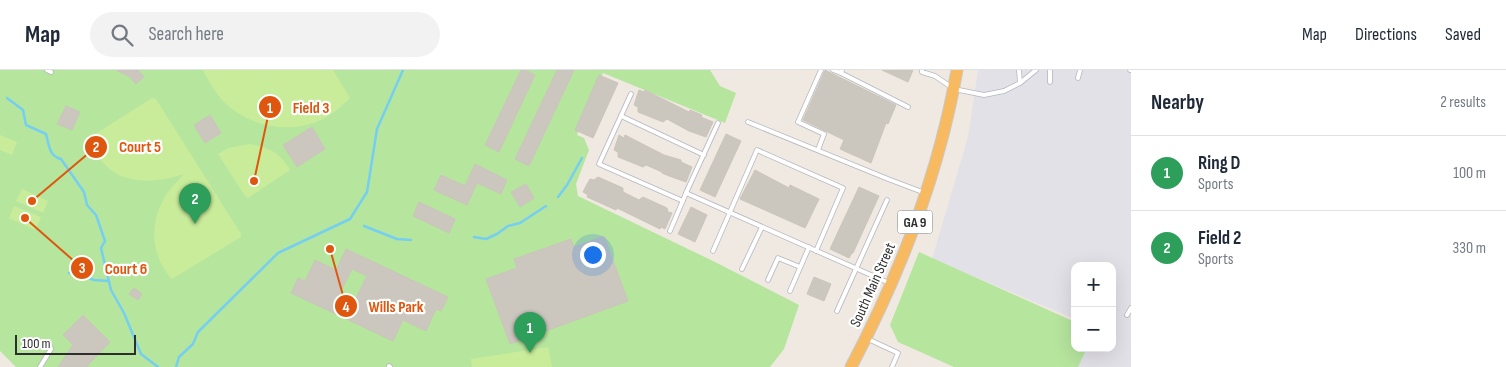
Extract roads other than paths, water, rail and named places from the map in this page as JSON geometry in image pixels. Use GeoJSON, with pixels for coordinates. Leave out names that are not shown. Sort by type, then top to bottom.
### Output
{"type":"FeatureCollection","features":[{"type":"Feature","properties":{"kind":"highway","name":"South Main Street"},"geometry":{"type":"LineString","coordinates":[[851,367],[905,251],[939,149],[957,70]]}},
{"type":"Feature","properties":{"kind":"lane"},"geometry":{"type":"LineString","coordinates":[[818,150],[824,134],[798,122],[821,70]]}},
{"type":"Feature","properties":{"kind":"lane"},"geometry":{"type":"LineString","coordinates":[[833,70],[842,71],[908,107]]}},
{"type":"Feature","properties":{"kind":"lane"},"geometry":{"type":"LineString","coordinates":[[922,70],[922,72],[935,76],[954,89],[984,95],[1004,91],[1020,83],[1036,70]]}},
{"type":"Feature","properties":{"kind":"lane"},"geometry":{"type":"LineString","coordinates":[[1019,70],[1020,83]]}},
{"type":"Feature","properties":{"kind":"lane"},"geometry":{"type":"LineString","coordinates":[[1050,70],[1050,82]]}},
{"type":"Feature","properties":{"kind":"lane"},"geometry":{"type":"LineString","coordinates":[[1078,78],[1080,70]]}},
{"type":"Feature","properties":{"kind":"lane"},"geometry":{"type":"LineString","coordinates":[[631,94],[600,164],[683,201]]}},
{"type":"Feature","properties":{"kind":"lane"},"geometry":{"type":"LineString","coordinates":[[621,116],[704,155]]}},
{"type":"Feature","properties":{"kind":"lane"},"geometry":{"type":"LineString","coordinates":[[748,122],[925,193]]}},
{"type":"Feature","properties":{"kind":"lane"},"geometry":{"type":"LineString","coordinates":[[670,231],[718,123]]}},
{"type":"Feature","properties":{"kind":"lane"},"geometry":{"type":"LineString","coordinates":[[713,251],[757,150],[843,188],[816,250]]}},
{"type":"Feature","properties":{"kind":"lane"},"geometry":{"type":"LineString","coordinates":[[686,193],[891,284]]}},
{"type":"Feature","properties":{"kind":"lane"},"geometry":{"type":"LineString","coordinates":[[837,311],[887,200]]}},
{"type":"Feature","properties":{"kind":"lane"},"geometry":{"type":"LineString","coordinates":[[742,269],[762,227]]}},
{"type":"Feature","properties":{"kind":"lane"},"geometry":{"type":"LineString","coordinates":[[790,291],[808,247]]}},
{"type":"Feature","properties":{"kind":"lane"},"geometry":{"type":"LineString","coordinates":[[768,280],[778,258],[800,267]]}},
{"type":"Feature","properties":{"kind":"lane"},"geometry":{"type":"LineString","coordinates":[[1127,314],[1131,308]]}},
{"type":"Feature","properties":{"kind":"lane"},"geometry":{"type":"LineString","coordinates":[[866,338],[898,353],[892,367]]}},
{"type":"Feature","properties":{"kind":"lane"},"geometry":{"type":"LineString","coordinates":[[40,367],[51,349],[49,344]]}},
{"type":"Feature","properties":{"kind":"waterway"},"geometry":{"type":"LineString","coordinates":[[176,367],[179,357],[193,344],[198,332],[278,253],[350,219],[367,192],[377,129],[403,70]]}},
{"type":"Feature","properties":{"kind":"waterway"},"geometry":{"type":"LineString","coordinates":[[7,98],[23,110],[26,125],[46,134],[52,153],[61,159],[84,192],[87,205],[96,215],[105,241],[101,248],[111,290],[124,313],[141,354],[158,367]]}},
{"type":"Feature","properties":{"kind":"waterway"},"geometry":{"type":"LineString","coordinates":[[558,197],[582,158]]}},
{"type":"Feature","properties":{"kind":"waterway"},"geometry":{"type":"LineString","coordinates":[[474,237],[486,239],[508,226],[520,223],[546,206]]}},
{"type":"Feature","properties":{"kind":"waterway"},"geometry":{"type":"LineString","coordinates":[[364,226],[397,239],[411,240]]}},
{"type":"Feature","properties":{"kind":"waterway"},"geometry":{"type":"LineString","coordinates":[[69,273],[94,280],[108,281]]}},
{"type":"Feature","properties":{"kind":"place","name":"Field 3"},"geometry":{"type":"Point","coordinates":[254,181]}},
{"type":"Feature","properties":{"kind":"place","name":"Court 5"},"geometry":{"type":"Point","coordinates":[32,201]}},
{"type":"Feature","properties":{"kind":"place","name":"Court 6"},"geometry":{"type":"Point","coordinates":[25,218]}},
{"type":"Feature","properties":{"kind":"place","name":"Field 2"},"geometry":{"type":"Point","coordinates":[195,224]}},
{"type":"Feature","properties":{"kind":"place","name":"Wills Park"},"geometry":{"type":"Point","coordinates":[330,249]}},
{"type":"Feature","properties":{"kind":"place","name":"Ring D"},"geometry":{"type":"Point","coordinates":[530,353]}}]}
